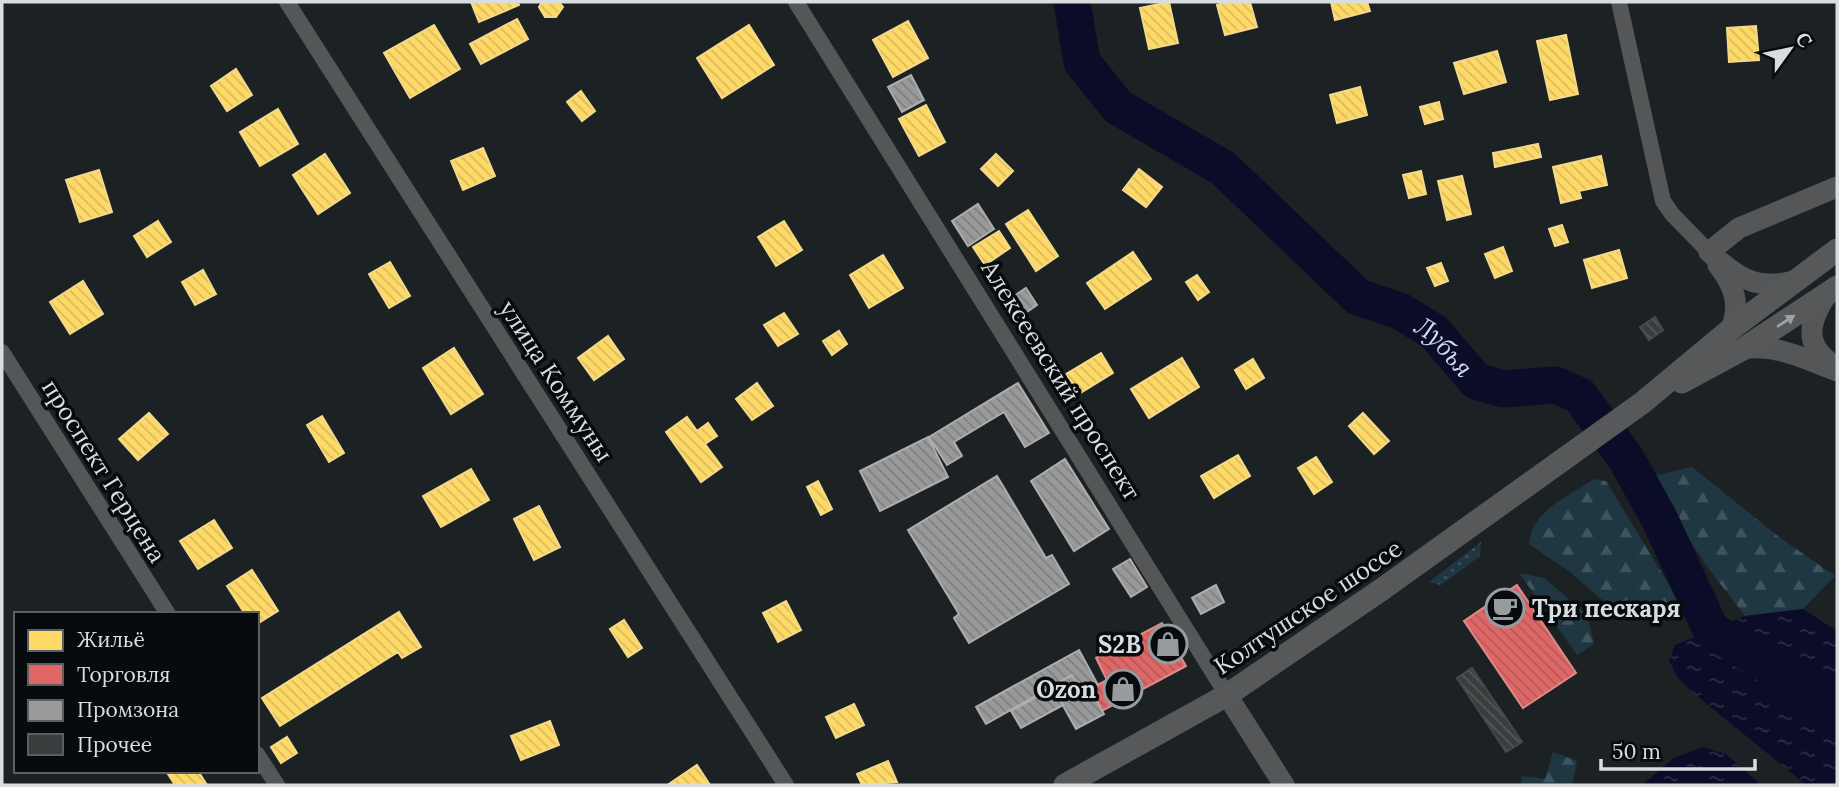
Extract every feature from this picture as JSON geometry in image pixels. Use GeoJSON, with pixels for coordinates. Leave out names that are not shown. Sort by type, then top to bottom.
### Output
{"type":"FeatureCollection","features":[{"type":"Feature","properties":{"kind":"main road"},"geometry":{"type":"LineString","coordinates":[[1642,402],[1731,329],[1837,250]]}},
{"type":"Feature","properties":{"kind":"main road"},"geometry":{"type":"LineString","coordinates":[[1642,402],[1743,349],[1832,290]]}},
{"type":"Feature","properties":{"kind":"main road","name":"Колтушское шоссе"},"geometry":{"type":"LineString","coordinates":[[1065,785],[1227,695],[1381,590],[1642,402]]}},
{"type":"Feature","properties":{"kind":"street","name":"улица Коммуны"},"geometry":{"type":"LineString","coordinates":[[287,2],[786,785]]}},
{"type":"Feature","properties":{"kind":"street","name":"Алексеевский проспект"},"geometry":{"type":"LineString","coordinates":[[796,2],[1284,785]]}},
{"type":"Feature","properties":{"kind":"street"},"geometry":{"type":"LineString","coordinates":[[1619,2],[1654,171],[1663,201],[1672,215],[1732,272],[1754,284],[1775,286],[1802,275]]}},
{"type":"Feature","properties":{"kind":"street"},"geometry":{"type":"LineString","coordinates":[[1709,252],[1739,228],[1837,187]]}},
{"type":"Feature","properties":{"kind":"street"},"geometry":{"type":"LineString","coordinates":[[1709,252],[1736,296],[1737,315],[1731,329]]}},
{"type":"Feature","properties":{"kind":"street"},"geometry":{"type":"LineString","coordinates":[[1832,290],[1814,314],[1810,331],[1816,348],[1837,369]]}},
{"type":"Feature","properties":{"kind":"street"},"geometry":{"type":"LineString","coordinates":[[1743,349],[1758,346],[1780,349],[1837,369]]}},
{"type":"Feature","properties":{"kind":"street","name":"проспект Герцена"},"geometry":{"type":"LineString","coordinates":[[2,352],[167,612]]}},
{"type":"Feature","properties":{"kind":"street"},"geometry":{"type":"LineString","coordinates":[[259,757],[277,785]]}},
{"type":"Feature","properties":{"kind":"green space"},"geometry":{"type":"Polygon","coordinates":[[[1692,467],[1779,537],[1835,576],[1803,609],[1745,616],[1708,568],[1649,477],[1692,467]]]}},
{"type":"Feature","properties":{"kind":"green space"},"geometry":{"type":"Polygon","coordinates":[[[1594,479],[1606,481],[1680,603],[1635,620],[1623,618],[1570,572],[1529,544],[1531,532],[1544,513],[1594,479]]]}},
{"type":"Feature","properties":{"kind":"green space"},"geometry":{"type":"Polygon","coordinates":[[[1481,542],[1480,556],[1441,585],[1429,582],[1481,542]]]}},
{"type":"Feature","properties":{"kind":"green space"},"geometry":{"type":"Polygon","coordinates":[[[1519,573],[1544,578],[1587,615],[1594,644],[1577,655],[1519,573]]]}},
{"type":"Feature","properties":{"kind":"green space"},"geometry":{"type":"Polygon","coordinates":[[[1553,752],[1577,761],[1572,785],[1521,785],[1522,776],[1545,779],[1553,752]]]}},
{"type":"Feature","properties":{"kind":"water"},"geometry":{"type":"Polygon","coordinates":[[[1803,609],[1837,631],[1837,785],[1806,785],[1690,690],[1677,677],[1669,660],[1675,645],[1745,616],[1803,609]]]}},
{"type":"Feature","properties":{"kind":"water"},"geometry":{"type":"Polygon","coordinates":[[[1703,747],[1726,754],[1761,785],[1642,785],[1674,758],[1703,747]]]}},
{"type":"Feature","properties":{"kind":"building: Жильё"},"geometry":{"type":"Polygon","coordinates":[[[471,2],[518,2],[519,5],[479,22],[471,2]]]}},
{"type":"Feature","properties":{"kind":"building: Жильё"},"geometry":{"type":"Polygon","coordinates":[[[542,2],[559,2],[563,7],[556,17],[545,17],[539,7],[542,2]]]}},
{"type":"Feature","properties":{"kind":"building: Жильё"},"geometry":{"type":"Polygon","coordinates":[[[1169,2],[1178,43],[1149,49],[1140,8],[1169,2]]]}},
{"type":"Feature","properties":{"kind":"building: Жильё"},"geometry":{"type":"Polygon","coordinates":[[[1250,2],[1257,27],[1225,35],[1217,5],[1250,2]]]}},
{"type":"Feature","properties":{"kind":"building: Жильё"},"geometry":{"type":"Polygon","coordinates":[[[1331,2],[1367,2],[1370,11],[1335,20],[1331,2]]]}},
{"type":"Feature","properties":{"kind":"building: Жильё"},"geometry":{"type":"Polygon","coordinates":[[[517,19],[528,39],[481,64],[470,44],[517,19]]]}},
{"type":"Feature","properties":{"kind":"building: Жильё"},"geometry":{"type":"Polygon","coordinates":[[[908,21],[928,58],[893,77],[873,40],[908,21]]]}},
{"type":"Feature","properties":{"kind":"building: Жильё"},"geometry":{"type":"Polygon","coordinates":[[[434,25],[460,69],[410,98],[384,53],[434,25]]]}},
{"type":"Feature","properties":{"kind":"building: Жильё"},"geometry":{"type":"Polygon","coordinates":[[[749,25],[774,65],[722,98],[697,58],[749,25]]]}},
{"type":"Feature","properties":{"kind":"building: Жильё"},"geometry":{"type":"Polygon","coordinates":[[[1756,26],[1759,60],[1729,62],[1727,28],[1756,26]]]}},
{"type":"Feature","properties":{"kind":"building: Жильё"},"geometry":{"type":"Polygon","coordinates":[[[1566,35],[1578,94],[1550,100],[1537,41],[1566,35]]]}},
{"type":"Feature","properties":{"kind":"building: Жильё"},"geometry":{"type":"Polygon","coordinates":[[[1497,51],[1506,82],[1464,94],[1454,63],[1497,51]]]}},
{"type":"Feature","properties":{"kind":"building: Жильё"},"geometry":{"type":"Polygon","coordinates":[[[236,69],[252,95],[227,111],[211,86],[236,69]]]}},
{"type":"Feature","properties":{"kind":"building: Жильё"},"geometry":{"type":"Polygon","coordinates":[[[1360,87],[1367,115],[1337,123],[1330,95],[1360,87]]]}},
{"type":"Feature","properties":{"kind":"building: Жильё"},"geometry":{"type":"Polygon","coordinates":[[[581,91],[595,111],[582,121],[567,102],[581,91]]]}},
{"type":"Feature","properties":{"kind":"building: Жильё"},"geometry":{"type":"Polygon","coordinates":[[[1439,102],[1443,119],[1425,124],[1420,107],[1439,102]]]}},
{"type":"Feature","properties":{"kind":"building: Жильё"},"geometry":{"type":"Polygon","coordinates":[[[926,105],[945,142],[919,156],[899,119],[926,105]]]}},
{"type":"Feature","properties":{"kind":"building: Жильё"},"geometry":{"type":"Polygon","coordinates":[[[278,109],[298,144],[260,166],[240,132],[278,109]]]}},
{"type":"Feature","properties":{"kind":"building: Жильё"},"geometry":{"type":"Polygon","coordinates":[[[1538,144],[1541,157],[1495,167],[1493,153],[1538,144]]]}},
{"type":"Feature","properties":{"kind":"building: Жильё"},"geometry":{"type":"Polygon","coordinates":[[[483,148],[495,176],[463,190],[451,161],[483,148]]]}},
{"type":"Feature","properties":{"kind":"building: Жильё"},"geometry":{"type":"Polygon","coordinates":[[[325,154],[350,193],[318,214],[293,175],[325,154]]]}},
{"type":"Feature","properties":{"kind":"building: Жильё"},"geometry":{"type":"Polygon","coordinates":[[[996,154],[1013,171],[998,186],[981,169],[996,154]]]}},
{"type":"Feature","properties":{"kind":"building: Жильё"},"geometry":{"type":"Polygon","coordinates":[[[1601,156],[1607,185],[1579,191],[1581,198],[1561,203],[1553,167],[1601,156]]]}},
{"type":"Feature","properties":{"kind":"building: Жильё"},"geometry":{"type":"Polygon","coordinates":[[[1139,169],[1162,187],[1146,207],[1123,190],[1139,169]]]}},
{"type":"Feature","properties":{"kind":"building: Жильё"},"geometry":{"type":"Polygon","coordinates":[[[99,170],[112,212],[80,222],[66,180],[99,170]]]}},
{"type":"Feature","properties":{"kind":"building: Жильё"},"geometry":{"type":"Polygon","coordinates":[[[1421,171],[1426,194],[1409,198],[1403,175],[1421,171]]]}},
{"type":"Feature","properties":{"kind":"building: Жильё"},"geometry":{"type":"Polygon","coordinates":[[[1462,176],[1471,214],[1447,220],[1438,181],[1462,176]]]}},
{"type":"Feature","properties":{"kind":"building: Жильё"},"geometry":{"type":"Polygon","coordinates":[[[1028,210],[1058,256],[1036,271],[1006,224],[1028,210]]]}},
{"type":"Feature","properties":{"kind":"building: Жильё"},"geometry":{"type":"Polygon","coordinates":[[[158,221],[171,242],[147,257],[134,236],[158,221]]]}},
{"type":"Feature","properties":{"kind":"building: Жильё"},"geometry":{"type":"Polygon","coordinates":[[[784,221],[802,250],[776,266],[758,237],[784,221]]]}},
{"type":"Feature","properties":{"kind":"building: Жильё"},"geometry":{"type":"Polygon","coordinates":[[[1562,225],[1568,242],[1555,246],[1549,229],[1562,225]]]}},
{"type":"Feature","properties":{"kind":"building: Жильё"},"geometry":{"type":"Polygon","coordinates":[[[999,231],[1010,248],[985,265],[973,247],[999,231]]]}},
{"type":"Feature","properties":{"kind":"building: Жильё"},"geometry":{"type":"Polygon","coordinates":[[[1503,247],[1512,271],[1495,278],[1485,254],[1503,247]]]}},
{"type":"Feature","properties":{"kind":"building: Жильё"},"geometry":{"type":"Polygon","coordinates":[[[1619,250],[1627,278],[1592,288],[1584,260],[1619,250]]]}},
{"type":"Feature","properties":{"kind":"building: Жильё"},"geometry":{"type":"Polygon","coordinates":[[[1133,252],[1151,279],[1105,309],[1087,283],[1133,252]]]}},
{"type":"Feature","properties":{"kind":"building: Жильё"},"geometry":{"type":"Polygon","coordinates":[[[883,255],[903,288],[869,308],[850,275],[883,255]]]}},
{"type":"Feature","properties":{"kind":"building: Жильё"},"geometry":{"type":"Polygon","coordinates":[[[390,262],[410,296],[389,308],[369,274],[390,262]]]}},
{"type":"Feature","properties":{"kind":"building: Жильё"},"geometry":{"type":"Polygon","coordinates":[[[1441,263],[1448,281],[1435,286],[1427,268],[1441,263]]]}},
{"type":"Feature","properties":{"kind":"building: Жильё"},"geometry":{"type":"Polygon","coordinates":[[[203,270],[216,294],[195,305],[182,282],[203,270]]]}},
{"type":"Feature","properties":{"kind":"building: Жильё"},"geometry":{"type":"Polygon","coordinates":[[[1197,275],[1209,292],[1198,300],[1186,282],[1197,275]]]}},
{"type":"Feature","properties":{"kind":"building: Жильё"},"geometry":{"type":"Polygon","coordinates":[[[83,281],[103,314],[70,334],[50,302],[83,281]]]}},
{"type":"Feature","properties":{"kind":"building: Жильё"},"geometry":{"type":"Polygon","coordinates":[[[784,313],[798,334],[778,346],[764,325],[784,313]]]}},
{"type":"Feature","properties":{"kind":"building: Жильё"},"geometry":{"type":"Polygon","coordinates":[[[839,331],[847,344],[832,355],[823,341],[839,331]]]}},
{"type":"Feature","properties":{"kind":"building: Жильё"},"geometry":{"type":"Polygon","coordinates":[[[608,336],[624,359],[594,380],[578,358],[608,336]]]}},
{"type":"Feature","properties":{"kind":"building: Жильё"},"geometry":{"type":"Polygon","coordinates":[[[454,348],[483,394],[451,414],[423,368],[454,348]]]}},
{"type":"Feature","properties":{"kind":"building: Жильё"},"geometry":{"type":"Polygon","coordinates":[[[1101,353],[1113,373],[1079,394],[1066,374],[1101,353]]]}},
{"type":"Feature","properties":{"kind":"building: Жильё"},"geometry":{"type":"Polygon","coordinates":[[[1182,358],[1199,387],[1149,418],[1131,389],[1182,358]]]}},
{"type":"Feature","properties":{"kind":"building: Жильё"},"geometry":{"type":"Polygon","coordinates":[[[1253,359],[1264,378],[1246,389],[1235,370],[1253,359]]]}},
{"type":"Feature","properties":{"kind":"building: Жильё"},"geometry":{"type":"Polygon","coordinates":[[[757,383],[773,406],[752,420],[736,399],[757,383]]]}},
{"type":"Feature","properties":{"kind":"building: Жильё"},"geometry":{"type":"Polygon","coordinates":[[[149,413],[168,434],[138,460],[119,439],[149,413]]]}},
{"type":"Feature","properties":{"kind":"building: Жильё"},"geometry":{"type":"Polygon","coordinates":[[[1363,413],[1389,441],[1374,454],[1349,426],[1363,413]]]}},
{"type":"Feature","properties":{"kind":"building: Жильё"},"geometry":{"type":"Polygon","coordinates":[[[322,416],[344,453],[329,462],[307,425],[322,416]]]}},
{"type":"Feature","properties":{"kind":"building: Жильё"},"geometry":{"type":"Polygon","coordinates":[[[687,417],[697,431],[708,423],[717,436],[705,444],[722,467],[701,482],[666,432],[687,417]]]}},
{"type":"Feature","properties":{"kind":"building: Жильё"},"geometry":{"type":"Polygon","coordinates":[[[1238,455],[1250,476],[1214,498],[1201,476],[1238,455]]]}},
{"type":"Feature","properties":{"kind":"building: Жильё"},"geometry":{"type":"Polygon","coordinates":[[[1316,457],[1332,482],[1314,494],[1298,468],[1316,457]]]}},
{"type":"Feature","properties":{"kind":"building: Жильё"},"geometry":{"type":"Polygon","coordinates":[[[471,469],[489,500],[441,527],[423,496],[471,469]]]}},
{"type":"Feature","properties":{"kind":"building: Жильё"},"geometry":{"type":"Polygon","coordinates":[[[818,481],[832,509],[821,515],[807,487],[818,481]]]}},
{"type":"Feature","properties":{"kind":"building: Жильё"},"geometry":{"type":"Polygon","coordinates":[[[539,506],[560,547],[534,560],[514,519],[539,506]]]}},
{"type":"Feature","properties":{"kind":"building: Жильё"},"geometry":{"type":"Polygon","coordinates":[[[214,520],[232,548],[198,569],[180,541],[214,520]]]}},
{"type":"Feature","properties":{"kind":"building: Жильё"},"geometry":{"type":"Polygon","coordinates":[[[252,570],[278,611],[259,623],[259,612],[244,612],[227,586],[252,570]]]}},
{"type":"Feature","properties":{"kind":"building: Жильё"},"geometry":{"type":"Polygon","coordinates":[[[786,601],[801,630],[778,642],[763,613],[786,601]]]}},
{"type":"Feature","properties":{"kind":"building: Жильё"},"geometry":{"type":"Polygon","coordinates":[[[399,612],[421,647],[402,658],[398,652],[280,726],[262,698],[399,612]]]}},
{"type":"Feature","properties":{"kind":"building: Жильё"},"geometry":{"type":"Polygon","coordinates":[[[624,620],[642,648],[628,657],[610,629],[624,620]]]}},
{"type":"Feature","properties":{"kind":"building: Жильё"},"geometry":{"type":"Polygon","coordinates":[[[854,704],[864,725],[836,738],[826,717],[854,704]]]}},
{"type":"Feature","properties":{"kind":"building: Жильё"},"geometry":{"type":"Polygon","coordinates":[[[550,721],[559,745],[521,760],[511,736],[550,721]]]}},
{"type":"Feature","properties":{"kind":"building: Жильё"},"geometry":{"type":"Polygon","coordinates":[[[287,737],[297,753],[281,763],[271,747],[287,737]]]}},
{"type":"Feature","properties":{"kind":"building: Жильё"},"geometry":{"type":"Polygon","coordinates":[[[888,761],[897,782],[862,785],[857,774],[888,761]]]}},
{"type":"Feature","properties":{"kind":"building: Жильё"},"geometry":{"type":"Polygon","coordinates":[[[697,765],[710,785],[669,784],[697,765]]]}},
{"type":"Feature","properties":{"kind":"building: Жильё"},"geometry":{"type":"Polygon","coordinates":[[[167,773],[199,773],[207,785],[175,785],[167,773]]]}},
{"type":"Feature","properties":{"kind":"building: Торговля"},"geometry":{"type":"Polygon","coordinates":[[[1517,585],[1576,673],[1523,708],[1464,621],[1517,585]]]}},
{"type":"Feature","properties":{"kind":"building: Торговля"},"geometry":{"type":"Polygon","coordinates":[[[1162,623],[1186,666],[1102,711],[1090,689],[1107,680],[1096,658],[1162,623]]]}},
{"type":"Feature","properties":{"kind":"building: Промзона"},"geometry":{"type":"Polygon","coordinates":[[[911,75],[924,100],[902,112],[888,87],[911,75]]]}},
{"type":"Feature","properties":{"kind":"building: Промзона"},"geometry":{"type":"Polygon","coordinates":[[[978,204],[994,229],[968,246],[952,221],[978,204]]]}},
{"type":"Feature","properties":{"kind":"building: Промзона"},"geometry":{"type":"Polygon","coordinates":[[[1026,288],[1037,305],[1014,321],[1002,304],[1026,288]]]}},
{"type":"Feature","properties":{"kind":"building: Промзона"},"geometry":{"type":"Polygon","coordinates":[[[1018,383],[1049,433],[1025,447],[1004,412],[954,442],[962,456],[947,465],[929,437],[1018,383]]]}},
{"type":"Feature","properties":{"kind":"building: Промзона"},"geometry":{"type":"Polygon","coordinates":[[[928,437],[948,477],[880,511],[860,471],[928,437]]]}},
{"type":"Feature","properties":{"kind":"building: Промзона"},"geometry":{"type":"Polygon","coordinates":[[[1065,459],[1109,529],[1074,551],[1031,481],[1065,459]]]}},
{"type":"Feature","properties":{"kind":"building: Промзона"},"geometry":{"type":"Polygon","coordinates":[[[997,476],[1046,558],[1052,555],[1069,584],[969,643],[954,618],[959,614],[908,530],[997,476]]]}},
{"type":"Feature","properties":{"kind":"building: Промзона"},"geometry":{"type":"Polygon","coordinates":[[[1130,559],[1147,587],[1131,597],[1113,569],[1130,559]]]}},
{"type":"Feature","properties":{"kind":"building: Промзона"},"geometry":{"type":"Polygon","coordinates":[[[1216,585],[1224,602],[1201,614],[1192,598],[1216,585]]]}},
{"type":"Feature","properties":{"kind":"building: Промзона"},"geometry":{"type":"Polygon","coordinates":[[[1079,650],[1098,685],[1082,693],[1072,675],[986,724],[976,707],[1079,650]]]}},
{"type":"Feature","properties":{"kind":"building: Промзона"},"geometry":{"type":"Polygon","coordinates":[[[1072,675],[1082,693],[1090,689],[1104,714],[1076,729],[1052,686],[1072,675]]]}},
{"type":"Feature","properties":{"kind":"building: Промзона"},"geometry":{"type":"Polygon","coordinates":[[[1053,688],[1063,705],[1021,728],[1011,711],[1053,688]]]}},
{"type":"Feature","properties":{"kind":"building: Прочее"},"geometry":{"type":"Polygon","coordinates":[[[1655,317],[1663,330],[1649,340],[1640,327],[1655,317]]]}},
{"type":"Feature","properties":{"kind":"building: Прочее"},"geometry":{"type":"Polygon","coordinates":[[[1472,668],[1522,742],[1506,752],[1457,678],[1472,668]]]}},
{"type":"Feature","properties":{"kind":"waterway","name":"Лубья"},"geometry":{"type":"LineString","coordinates":[[1072,2],[1082,62],[1118,107],[1223,168],[1358,297],[1400,311],[1434,332],[1476,381],[1503,389],[1556,385],[1580,396],[1625,457],[1659,518],[1711,630],[1837,707]]}},
{"type":"Feature","properties":{"kind":"place","name":"Три пескаря"},"geometry":{"type":"Point","coordinates":[1505,608]}},
{"type":"Feature","properties":{"kind":"place","name":"S2B"},"geometry":{"type":"Point","coordinates":[1168,644]}},
{"type":"Feature","properties":{"kind":"place","name":"Ozon"},"geometry":{"type":"Point","coordinates":[1123,689]}}]}
